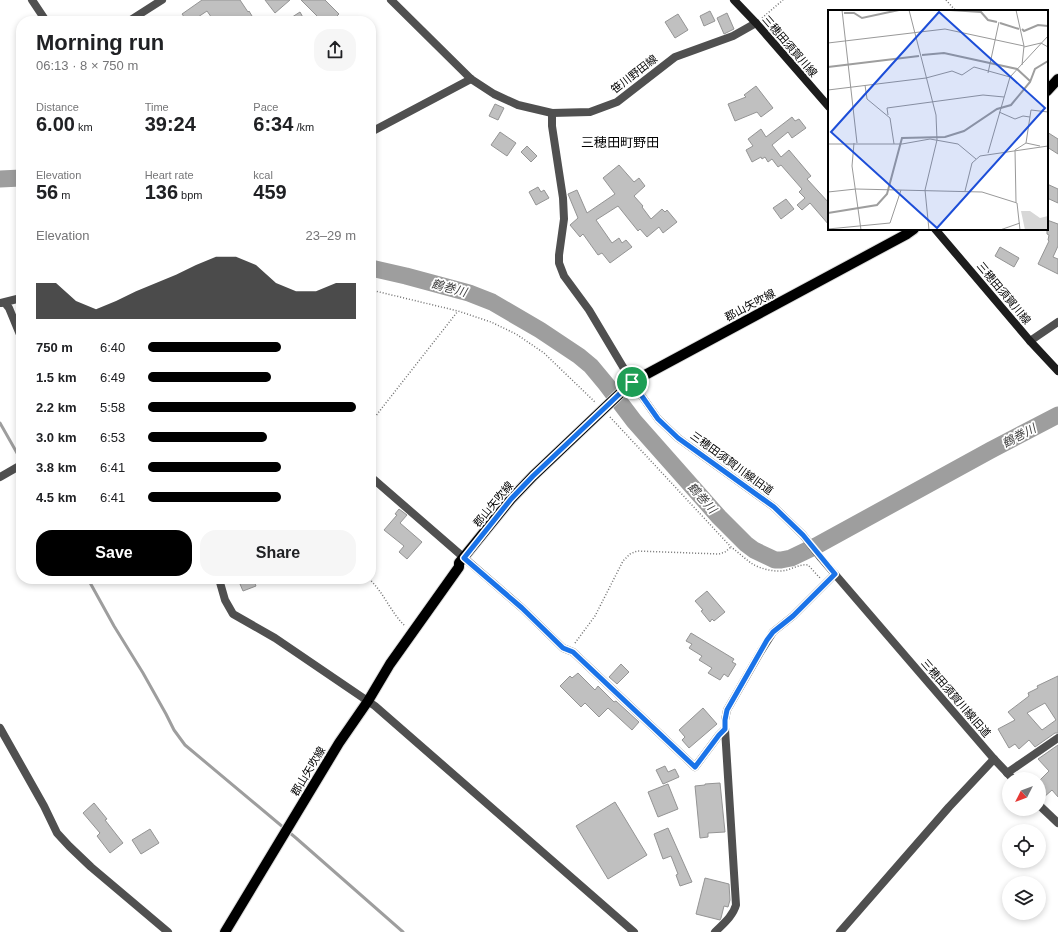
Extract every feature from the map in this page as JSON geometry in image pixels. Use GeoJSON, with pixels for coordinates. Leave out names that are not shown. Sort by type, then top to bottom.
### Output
{"type":"FeatureCollection","features":[{"type":"Feature","properties":{"kind":"main road","name":"三穂田須賀川線"},"geometry":{"type":"LineString","coordinates":[[734,0],[828,106]]}},
{"type":"Feature","properties":{"kind":"main road"},"geometry":{"type":"LineString","coordinates":[[1048,90],[1058,79]]}},
{"type":"Feature","properties":{"kind":"main road","name":"郡山矢吹線"},"geometry":{"type":"LineString","coordinates":[[225,932],[339,743],[368,701],[390,664],[464,558],[511,499],[533,476],[632,382],[913,230]]}},
{"type":"Feature","properties":{"kind":"main road","name":"三穂田須賀川線"},"geometry":{"type":"LineString","coordinates":[[936,230],[1030,341],[1058,371]]}},
{"type":"Feature","properties":{"kind":"street"},"geometry":{"type":"LineString","coordinates":[[32,0],[43,16]]}},
{"type":"Feature","properties":{"kind":"street"},"geometry":{"type":"LineString","coordinates":[[137,16],[162,0]]}},
{"type":"Feature","properties":{"kind":"street","name":"笹川野田線"},"geometry":{"type":"LineString","coordinates":[[391,0],[471,79],[494,94],[518,105],[552,113],[590,112],[617,102],[675,57],[733,36],[756,23]]}},
{"type":"Feature","properties":{"kind":"street"},"geometry":{"type":"LineString","coordinates":[[376,129],[471,79]]}},
{"type":"Feature","properties":{"kind":"street","name":"三穂田須賀川線旧道"},"geometry":{"type":"LineString","coordinates":[[552,113],[552,126],[564,219],[558,255],[559,263],[564,276],[589,310],[632,382],[658,419],[678,438],[774,507],[803,535],[821,558],[1006,772]]}},
{"type":"Feature","properties":{"kind":"street"},"geometry":{"type":"LineString","coordinates":[[3,303],[16,299]]}},
{"type":"Feature","properties":{"kind":"street"},"geometry":{"type":"LineString","coordinates":[[3,303],[9,308],[16,325]]}},
{"type":"Feature","properties":{"kind":"street"},"geometry":{"type":"LineString","coordinates":[[1030,341],[1058,322]]}},
{"type":"Feature","properties":{"kind":"street"},"geometry":{"type":"LineString","coordinates":[[0,477],[16,468]]}},
{"type":"Feature","properties":{"kind":"street"},"geometry":{"type":"LineString","coordinates":[[376,481],[522,608],[563,648],[573,652],[695,767],[725,729]]}},
{"type":"Feature","properties":{"kind":"street"},"geometry":{"type":"LineString","coordinates":[[715,932],[732,914],[736,905],[725,729],[727,710],[773,632],[793,616],[835,574]]}},
{"type":"Feature","properties":{"kind":"street"},"geometry":{"type":"LineString","coordinates":[[221,584],[227,604],[233,614],[275,638],[381,711],[634,932]]}},
{"type":"Feature","properties":{"kind":"street"},"geometry":{"type":"LineString","coordinates":[[0,728],[44,806],[57,833],[91,867],[168,932]]}},
{"type":"Feature","properties":{"kind":"street"},"geometry":{"type":"LineString","coordinates":[[1008,772],[1058,738]]}},
{"type":"Feature","properties":{"kind":"street"},"geometry":{"type":"LineString","coordinates":[[840,932],[944,813],[994,759]]}},
{"type":"Feature","properties":{"kind":"street"},"geometry":{"type":"LineString","coordinates":[[1046,812],[1058,823]]}},
{"type":"Feature","properties":{"kind":"path"},"geometry":{"type":"LineString","coordinates":[[756,23],[783,0]]}},
{"type":"Feature","properties":{"kind":"path"},"geometry":{"type":"LineString","coordinates":[[946,0],[955,10]]}},
{"type":"Feature","properties":{"kind":"path"},"geometry":{"type":"LineString","coordinates":[[376,291],[458,311],[491,322],[516,334],[544,353],[605,409],[731,547],[751,563],[767,569],[776,571],[808,565],[825,584]]}},
{"type":"Feature","properties":{"kind":"path"},"geometry":{"type":"LineString","coordinates":[[376,416],[458,311]]}},
{"type":"Feature","properties":{"kind":"path"},"geometry":{"type":"LineString","coordinates":[[568,650],[574,645],[595,616],[623,561],[630,554],[638,551],[719,554],[725,552],[731,547]]}},
{"type":"Feature","properties":{"kind":"path"},"geometry":{"type":"LineString","coordinates":[[373,584],[401,623],[412,633]]}},
{"type":"Feature","properties":{"kind":"building"},"geometry":{"type":"Polygon","coordinates":[[[202,0],[240,0],[252,16],[210,16],[207,11],[200,16],[183,16],[182,14],[202,0]]]}},
{"type":"Feature","properties":{"kind":"building"},"geometry":{"type":"Polygon","coordinates":[[[265,0],[290,0],[275,13],[265,0]]]}},
{"type":"Feature","properties":{"kind":"building"},"geometry":{"type":"Polygon","coordinates":[[[301,0],[325,0],[339,14],[337,16],[317,16],[301,0]]]}},
{"type":"Feature","properties":{"kind":"building"},"geometry":{"type":"Polygon","coordinates":[[[710,11],[715,21],[704,26],[700,16],[710,11]]]}},
{"type":"Feature","properties":{"kind":"building"},"geometry":{"type":"Polygon","coordinates":[[[300,12],[302,16],[294,16],[300,12]]]}},
{"type":"Feature","properties":{"kind":"building"},"geometry":{"type":"Polygon","coordinates":[[[727,13],[734,29],[724,34],[717,18],[727,13]]]}},
{"type":"Feature","properties":{"kind":"building"},"geometry":{"type":"Polygon","coordinates":[[[678,14],[688,30],[675,38],[665,22],[678,14]]]}},
{"type":"Feature","properties":{"kind":"building"},"geometry":{"type":"Polygon","coordinates":[[[756,86],[773,108],[761,117],[757,112],[735,121],[728,104],[746,97],[744,95],[756,86]]]}},
{"type":"Feature","properties":{"kind":"building"},"geometry":{"type":"Polygon","coordinates":[[[495,104],[504,108],[498,120],[489,116],[495,104]]]}},
{"type":"Feature","properties":{"kind":"building"},"geometry":{"type":"Polygon","coordinates":[[[792,117],[795,121],[799,119],[806,128],[792,138],[788,132],[772,145],[781,157],[789,150],[811,176],[807,179],[828,202],[828,224],[810,203],[802,210],[797,205],[805,198],[799,192],[802,189],[781,165],[778,167],[772,159],[768,162],[765,157],[762,159],[761,157],[752,162],[746,150],[753,146],[748,139],[761,129],[766,137],[792,117]]]}},
{"type":"Feature","properties":{"kind":"building"},"geometry":{"type":"Polygon","coordinates":[[[500,132],[516,143],[507,156],[491,145],[500,132]]]}},
{"type":"Feature","properties":{"kind":"building"},"geometry":{"type":"Polygon","coordinates":[[[1048,133],[1058,139],[1058,154],[1048,148],[1048,133]]]}},
{"type":"Feature","properties":{"kind":"building"},"geometry":{"type":"Polygon","coordinates":[[[527,146],[537,156],[531,162],[521,152],[527,146]]]}},
{"type":"Feature","properties":{"kind":"building"},"geometry":{"type":"Polygon","coordinates":[[[619,165],[634,182],[639,178],[645,186],[634,196],[643,206],[642,207],[651,219],[662,209],[665,212],[667,210],[677,222],[663,233],[659,227],[647,237],[640,229],[638,231],[618,206],[596,220],[612,243],[619,238],[622,243],[626,240],[632,247],[610,263],[602,253],[598,255],[583,234],[580,237],[570,225],[578,218],[568,194],[577,190],[587,213],[615,194],[603,178],[619,165]]]}},
{"type":"Feature","properties":{"kind":"building"},"geometry":{"type":"Polygon","coordinates":[[[1048,184],[1058,189],[1058,203],[1048,198],[1048,184]]]}},
{"type":"Feature","properties":{"kind":"building"},"geometry":{"type":"Polygon","coordinates":[[[538,187],[541,192],[544,190],[549,198],[536,205],[529,192],[538,187]]]}},
{"type":"Feature","properties":{"kind":"building"},"geometry":{"type":"Polygon","coordinates":[[[786,199],[794,209],[781,219],[773,208],[786,199]]]}},
{"type":"Feature","properties":{"kind":"building"},"geometry":{"type":"Polygon","coordinates":[[[1048,220],[1058,224],[1058,246],[1053,257],[1058,259],[1058,274],[1038,264],[1049,241],[1049,235],[1047,234],[1048,220]]]}},
{"type":"Feature","properties":{"kind":"building"},"geometry":{"type":"Polygon","coordinates":[[[1000,247],[1019,258],[1014,267],[995,256],[1000,247]]]}},
{"type":"Feature","properties":{"kind":"building"},"geometry":{"type":"Polygon","coordinates":[[[399,509],[407,515],[400,523],[422,542],[407,559],[399,552],[404,546],[384,530],[397,515],[395,514],[399,509]]]}},
{"type":"Feature","properties":{"kind":"building"},"geometry":{"type":"Polygon","coordinates":[[[240,584],[255,584],[256,586],[243,591],[240,584]]]}},
{"type":"Feature","properties":{"kind":"building"},"geometry":{"type":"Polygon","coordinates":[[[707,591],[725,612],[714,621],[712,619],[710,622],[701,611],[703,610],[695,601],[707,591]]]}},
{"type":"Feature","properties":{"kind":"building"},"geometry":{"type":"Polygon","coordinates":[[[691,633],[734,659],[732,662],[736,664],[728,677],[724,674],[720,680],[708,673],[712,668],[699,660],[702,656],[689,648],[692,644],[686,641],[691,633]]]}},
{"type":"Feature","properties":{"kind":"building"},"geometry":{"type":"Polygon","coordinates":[[[621,664],[629,672],[617,684],[609,677],[621,664]]]}},
{"type":"Feature","properties":{"kind":"building"},"geometry":{"type":"Polygon","coordinates":[[[578,673],[595,690],[598,686],[614,702],[616,701],[639,722],[632,730],[608,708],[599,717],[585,703],[581,707],[560,686],[570,676],[572,678],[578,673]]]}},
{"type":"Feature","properties":{"kind":"building"},"geometry":{"type":"Polygon","coordinates":[[[1058,676],[1058,733],[1055,733],[1035,747],[1029,740],[1019,749],[1015,744],[1009,748],[998,729],[1015,720],[1008,712],[1029,696],[1028,693],[1038,688],[1037,686],[1058,676]],[[1045,703],[1027,713],[1042,730],[1056,720],[1045,703]]]}},
{"type":"Feature","properties":{"kind":"building"},"geometry":{"type":"Polygon","coordinates":[[[703,708],[717,724],[689,748],[682,740],[685,737],[679,730],[703,708]]]}},
{"type":"Feature","properties":{"kind":"building"},"geometry":{"type":"Polygon","coordinates":[[[1058,745],[1058,797],[1052,790],[1046,795],[1046,774],[1049,771],[1038,759],[1058,745]]]}},
{"type":"Feature","properties":{"kind":"building"},"geometry":{"type":"Polygon","coordinates":[[[665,766],[668,772],[675,769],[679,777],[663,784],[656,770],[665,766]]]}},
{"type":"Feature","properties":{"kind":"building"},"geometry":{"type":"Polygon","coordinates":[[[720,783],[725,832],[708,833],[708,837],[700,838],[695,786],[720,783]]]}},
{"type":"Feature","properties":{"kind":"building"},"geometry":{"type":"Polygon","coordinates":[[[668,784],[678,809],[658,817],[648,792],[668,784]]]}},
{"type":"Feature","properties":{"kind":"building"},"geometry":{"type":"Polygon","coordinates":[[[615,802],[647,855],[608,879],[576,826],[615,802]]]}},
{"type":"Feature","properties":{"kind":"building"},"geometry":{"type":"Polygon","coordinates":[[[94,803],[123,843],[110,853],[97,836],[100,833],[83,813],[94,803]]]}},
{"type":"Feature","properties":{"kind":"building"},"geometry":{"type":"Polygon","coordinates":[[[668,828],[692,882],[680,886],[676,875],[678,874],[671,856],[663,859],[654,834],[668,828]]]}},
{"type":"Feature","properties":{"kind":"building"},"geometry":{"type":"Polygon","coordinates":[[[150,829],[159,843],[141,854],[132,840],[150,829]]]}},
{"type":"Feature","properties":{"kind":"building"},"geometry":{"type":"Polygon","coordinates":[[[705,878],[729,884],[730,900],[728,907],[724,906],[720,920],[696,914],[705,878]]]}},
{"type":"Feature","properties":{"kind":"waterway","name":"鶴巻川"},"geometry":{"type":"LineString","coordinates":[[0,179],[16,178]]}},
{"type":"Feature","properties":{"kind":"waterway","name":"鶴巻川"},"geometry":{"type":"LineString","coordinates":[[376,269],[469,293],[492,302],[540,330],[579,356],[591,366],[634,421],[719,517],[746,544],[754,550],[775,560],[791,558],[816,546],[1058,415]]}},
{"type":"Feature","properties":{"kind":"waterway"},"geometry":{"type":"LineString","coordinates":[[0,423],[16,451]]}},
{"type":"Feature","properties":{"kind":"waterway"},"geometry":{"type":"LineString","coordinates":[[91,584],[114,626],[143,673],[174,730],[185,745],[296,838],[403,932]]}},
{"type":"Feature","properties":{"kind":"district","name":"三穂田町野田"},"geometry":{"type":"Point","coordinates":[620,142]}},
{"type":"Feature","properties":{"kind":"route"},"geometry":{"type":"LineString","coordinates":[[632,382],[658,419],[678,438],[774,507],[803,535],[835,574],[793,616],[773,632],[767,640],[727,710],[725,729],[695,767],[573,652],[563,648],[522,608],[464,558],[511,499],[533,476],[632,382]]}}]}
